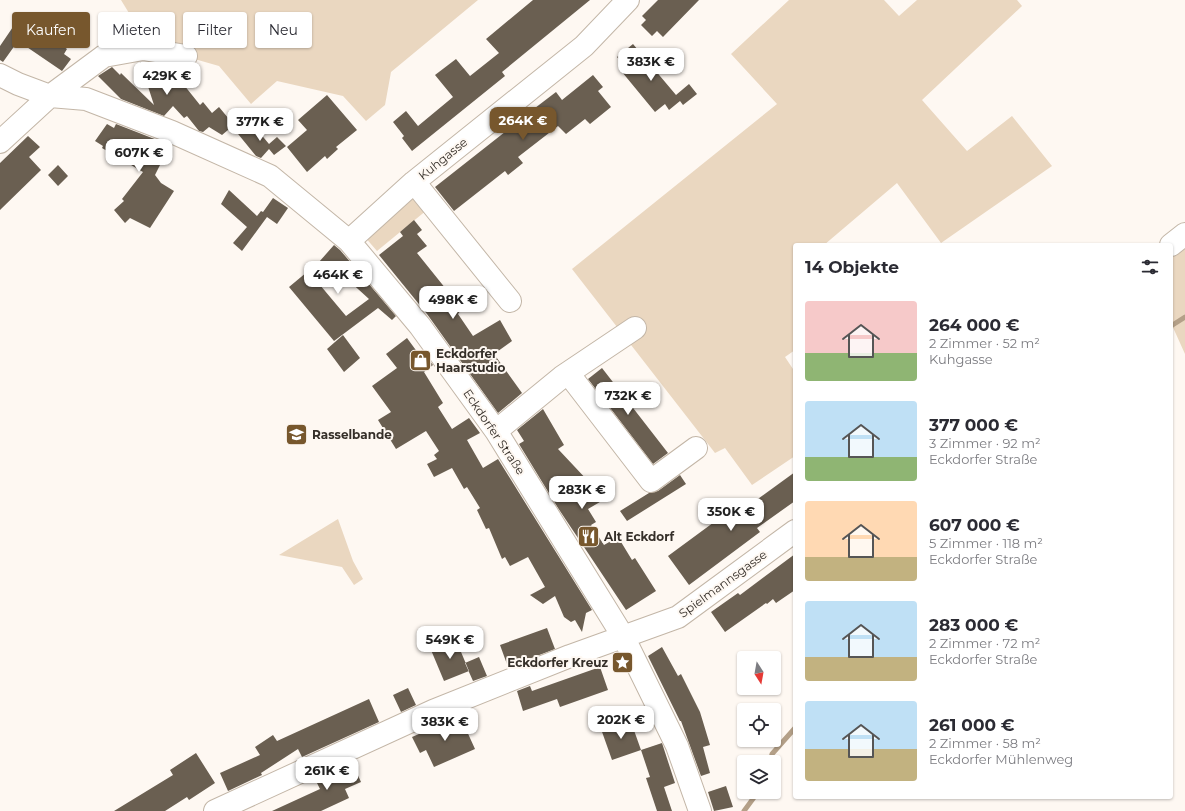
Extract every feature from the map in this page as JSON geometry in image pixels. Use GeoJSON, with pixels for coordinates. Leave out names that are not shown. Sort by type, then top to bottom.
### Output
{"type":"FeatureCollection","features":[{"type":"Feature","properties":{"kind":"street","name":"Kuhgasse"},"geometry":{"type":"LineString","coordinates":[[349,241],[414,182],[584,46],[628,0]]}},
{"type":"Feature","properties":{"kind":"street"},"geometry":{"type":"LineString","coordinates":[[0,142],[50,96],[104,56],[143,49],[186,56]]}},
{"type":"Feature","properties":{"kind":"street","name":"Eckdorfer Straße"},"geometry":{"type":"LineString","coordinates":[[0,75],[18,84],[50,96],[86,99],[172,132],[270,176],[349,241],[420,326],[496,432],[624,638],[677,746],[700,811]]}},
{"type":"Feature","properties":{"kind":"street"},"geometry":{"type":"LineString","coordinates":[[414,182],[510,301]]}},
{"type":"Feature","properties":{"kind":"street"},"geometry":{"type":"LineString","coordinates":[[1173,243],[1185,234]]}},
{"type":"Feature","properties":{"kind":"street"},"geometry":{"type":"LineString","coordinates":[[496,432],[568,373],[635,328]]}},
{"type":"Feature","properties":{"kind":"street"},"geometry":{"type":"LineString","coordinates":[[568,373],[651,482],[696,448]]}},
{"type":"Feature","properties":{"kind":"street","name":"Spielmannsgasse"},"geometry":{"type":"LineString","coordinates":[[220,810],[433,711],[570,656],[624,638],[678,617],[793,532]]}},
{"type":"Feature","properties":{"kind":"shaded area"},"geometry":{"type":"Polygon","coordinates":[[[121,0],[478,0],[391,72],[385,105],[366,121],[343,96],[277,81],[251,104],[219,66],[156,48],[175,48],[175,12],[128,12],[121,0]]]}},
{"type":"Feature","properties":{"kind":"shaded area"},"geometry":{"type":"Polygon","coordinates":[[[789,0],[884,0],[899,16],[917,0],[1017,0],[1022,6],[922,100],[967,151],[1012,116],[1052,166],[941,243],[897,183],[826,243],[793,243],[793,351],[785,357],[793,369],[793,457],[752,485],[725,448],[715,453],[572,269],[777,104],[731,54],[789,0]]]}},
{"type":"Feature","properties":{"kind":"shaded area"},"geometry":{"type":"Polygon","coordinates":[[[420,190],[433,205],[377,251],[364,236],[420,190]]]}},
{"type":"Feature","properties":{"kind":"shaded area"},"geometry":{"type":"Polygon","coordinates":[[[1185,247],[1185,354],[1173,327],[1173,251],[1185,247]]]}},
{"type":"Feature","properties":{"kind":"shaded area"},"geometry":{"type":"Polygon","coordinates":[[[338,519],[353,561],[363,579],[354,585],[342,567],[279,555],[338,519]]]}},
{"type":"Feature","properties":{"kind":"building"},"geometry":{"type":"Polygon","coordinates":[[[533,0],[590,0],[502,72],[505,76],[412,151],[402,138],[404,136],[393,122],[406,111],[418,126],[453,97],[435,75],[456,59],[470,76],[499,53],[486,39],[533,0]]]}},
{"type":"Feature","properties":{"kind":"building"},"geometry":{"type":"Polygon","coordinates":[[[658,0],[699,0],[663,37],[657,31],[652,36],[641,25],[646,20],[642,16],[658,0]]]}},
{"type":"Feature","properties":{"kind":"building"},"geometry":{"type":"Polygon","coordinates":[[[12,28],[13,48],[3,62],[0,60],[0,46],[12,28]]]}},
{"type":"Feature","properties":{"kind":"building"},"geometry":{"type":"Polygon","coordinates":[[[633,44],[676,95],[689,84],[697,94],[683,105],[680,101],[669,110],[665,104],[655,112],[622,72],[627,69],[617,57],[633,44]]]}},
{"type":"Feature","properties":{"kind":"building"},"geometry":{"type":"Polygon","coordinates":[[[28,48],[66,48],[67,49],[64,54],[71,59],[62,71],[28,48]]]}},
{"type":"Feature","properties":{"kind":"building"},"geometry":{"type":"Polygon","coordinates":[[[140,62],[186,68],[180,80],[200,105],[203,102],[212,113],[219,107],[234,125],[222,135],[209,127],[203,132],[199,131],[187,116],[184,118],[173,106],[164,116],[121,99],[98,76],[112,67],[120,75],[121,73],[154,105],[140,62]]]}},
{"type":"Feature","properties":{"kind":"building"},"geometry":{"type":"Polygon","coordinates":[[[593,75],[603,87],[598,91],[611,107],[590,124],[585,119],[566,134],[558,126],[518,157],[523,163],[508,175],[505,171],[454,211],[435,187],[515,124],[519,129],[539,112],[535,108],[556,92],[562,100],[593,75]]]}},
{"type":"Feature","properties":{"kind":"building"},"geometry":{"type":"Polygon","coordinates":[[[327,95],[357,130],[336,147],[338,149],[327,159],[325,156],[307,172],[287,147],[307,130],[298,120],[327,95]]]}},
{"type":"Feature","properties":{"kind":"building"},"geometry":{"type":"Polygon","coordinates":[[[107,124],[114,128],[116,124],[170,145],[155,175],[161,183],[174,191],[150,228],[130,218],[125,223],[114,210],[124,201],[122,199],[143,172],[102,148],[103,146],[95,141],[107,124]]]}},
{"type":"Feature","properties":{"kind":"building"},"geometry":{"type":"Polygon","coordinates":[[[254,126],[269,144],[277,137],[286,146],[274,155],[269,149],[261,158],[256,156],[234,129],[249,130],[254,126]]]}},
{"type":"Feature","properties":{"kind":"building"},"geometry":{"type":"Polygon","coordinates":[[[28,136],[40,147],[29,157],[41,170],[0,210],[0,163],[28,136]]]}},
{"type":"Feature","properties":{"kind":"building"},"geometry":{"type":"Polygon","coordinates":[[[58,165],[68,176],[58,186],[48,175],[58,165]]]}},
{"type":"Feature","properties":{"kind":"building"},"geometry":{"type":"Polygon","coordinates":[[[229,190],[257,216],[261,211],[263,212],[273,198],[288,208],[277,224],[267,217],[242,251],[233,243],[247,227],[221,204],[229,190]]]}},
{"type":"Feature","properties":{"kind":"building"},"geometry":{"type":"Polygon","coordinates":[[[414,220],[422,230],[417,234],[427,246],[417,253],[450,294],[463,307],[458,314],[473,336],[500,320],[512,341],[494,354],[522,393],[498,413],[427,314],[379,255],[403,236],[400,232],[414,220]]]}},
{"type":"Feature","properties":{"kind":"building"},"geometry":{"type":"Polygon","coordinates":[[[334,245],[352,264],[350,266],[363,277],[396,316],[392,320],[378,308],[334,341],[289,287],[319,262],[334,245]],[[336,269],[320,285],[346,316],[369,299],[336,269]]]}},
{"type":"Feature","properties":{"kind":"building"},"geometry":{"type":"Polygon","coordinates":[[[343,335],[360,358],[344,372],[327,349],[343,335]]]}},
{"type":"Feature","properties":{"kind":"building"},"geometry":{"type":"Polygon","coordinates":[[[407,338],[418,353],[422,350],[433,365],[424,372],[443,403],[438,407],[452,429],[469,418],[480,433],[467,440],[483,468],[498,459],[592,610],[586,613],[582,632],[575,620],[571,622],[564,617],[555,596],[543,604],[530,595],[545,587],[528,557],[510,566],[505,557],[502,559],[489,528],[486,529],[477,510],[480,508],[467,487],[464,489],[452,468],[434,477],[427,464],[437,459],[434,455],[439,451],[426,431],[396,449],[378,420],[391,412],[372,386],[397,368],[386,354],[407,338]]]}},
{"type":"Feature","properties":{"kind":"building"},"geometry":{"type":"Polygon","coordinates":[[[602,368],[668,453],[653,464],[588,379],[602,368]]]}},
{"type":"Feature","properties":{"kind":"building"},"geometry":{"type":"Polygon","coordinates":[[[543,409],[564,445],[558,449],[605,499],[588,509],[596,522],[591,525],[604,545],[618,537],[632,560],[635,558],[656,591],[626,610],[558,508],[519,444],[524,441],[517,430],[543,409]]]}},
{"type":"Feature","properties":{"kind":"building"},"geometry":{"type":"Polygon","coordinates":[[[793,473],[793,502],[757,528],[760,532],[689,585],[668,556],[740,503],[744,509],[793,473]]]}},
{"type":"Feature","properties":{"kind":"building"},"geometry":{"type":"Polygon","coordinates":[[[680,475],[686,484],[627,521],[620,511],[649,493],[658,491],[680,475]]]}},
{"type":"Feature","properties":{"kind":"building"},"geometry":{"type":"Polygon","coordinates":[[[793,555],[793,591],[776,603],[773,599],[767,604],[766,603],[725,632],[711,612],[738,593],[740,595],[793,555]]]}},
{"type":"Feature","properties":{"kind":"building"},"geometry":{"type":"Polygon","coordinates":[[[547,628],[555,649],[508,667],[500,645],[547,628]]]}},
{"type":"Feature","properties":{"kind":"building"},"geometry":{"type":"Polygon","coordinates":[[[456,640],[469,671],[444,681],[431,650],[456,640]]]}},
{"type":"Feature","properties":{"kind":"building"},"geometry":{"type":"Polygon","coordinates":[[[662,647],[678,676],[681,674],[700,712],[710,745],[703,747],[710,773],[701,776],[681,721],[648,656],[662,647]]]}},
{"type":"Feature","properties":{"kind":"building"},"geometry":{"type":"Polygon","coordinates":[[[479,657],[487,676],[473,681],[465,663],[479,657]]]}},
{"type":"Feature","properties":{"kind":"building"},"geometry":{"type":"Polygon","coordinates":[[[600,667],[608,690],[560,707],[557,699],[523,711],[517,691],[530,686],[532,691],[600,667]]]}},
{"type":"Feature","properties":{"kind":"building"},"geometry":{"type":"Polygon","coordinates":[[[408,688],[416,705],[401,712],[393,695],[408,688]]]}},
{"type":"Feature","properties":{"kind":"building"},"geometry":{"type":"Polygon","coordinates":[[[369,699],[379,722],[302,757],[298,749],[261,773],[262,775],[228,791],[220,773],[260,755],[255,747],[273,735],[277,741],[369,699]]]}},
{"type":"Feature","properties":{"kind":"building"},"geometry":{"type":"Polygon","coordinates":[[[460,716],[475,749],[434,767],[426,750],[420,753],[412,737],[460,716]]]}},
{"type":"Feature","properties":{"kind":"building"},"geometry":{"type":"Polygon","coordinates":[[[630,719],[641,750],[612,760],[601,729],[630,719]]]}},
{"type":"Feature","properties":{"kind":"building"},"geometry":{"type":"Polygon","coordinates":[[[662,743],[675,783],[664,787],[672,811],[657,811],[646,778],[650,777],[641,750],[662,743]]]}},
{"type":"Feature","properties":{"kind":"building"},"geometry":{"type":"Polygon","coordinates":[[[196,753],[215,783],[189,800],[187,797],[165,811],[114,811],[173,775],[170,770],[196,753]]]}},
{"type":"Feature","properties":{"kind":"building"},"geometry":{"type":"Polygon","coordinates":[[[352,762],[361,782],[345,789],[349,798],[321,811],[272,811],[320,789],[315,779],[352,762]]]}},
{"type":"Feature","properties":{"kind":"building"},"geometry":{"type":"Polygon","coordinates":[[[726,786],[733,807],[714,811],[708,792],[726,786]]]}},
{"type":"Feature","properties":{"kind":"waterway"},"geometry":{"type":"LineString","coordinates":[[1173,325],[1185,317]]}},
{"type":"Feature","properties":{"kind":"waterway"},"geometry":{"type":"LineString","coordinates":[[772,755],[793,730]]}},
{"type":"Feature","properties":{"kind":"waterway"},"geometry":{"type":"LineString","coordinates":[[744,811],[753,799]]}},
{"type":"Feature","properties":{"kind":"place","name":"Eckdorfer Haarstudio"},"geometry":{"type":"Point","coordinates":[420,361]}},
{"type":"Feature","properties":{"kind":"place","name":"Rasselbande"},"geometry":{"type":"Point","coordinates":[297,435]}},
{"type":"Feature","properties":{"kind":"place","name":"Alt Eckdorf"},"geometry":{"type":"Point","coordinates":[588,537]}},
{"type":"Feature","properties":{"kind":"place","name":"Eckdorfer Kreuz"},"geometry":{"type":"Point","coordinates":[623,663]}}]}
